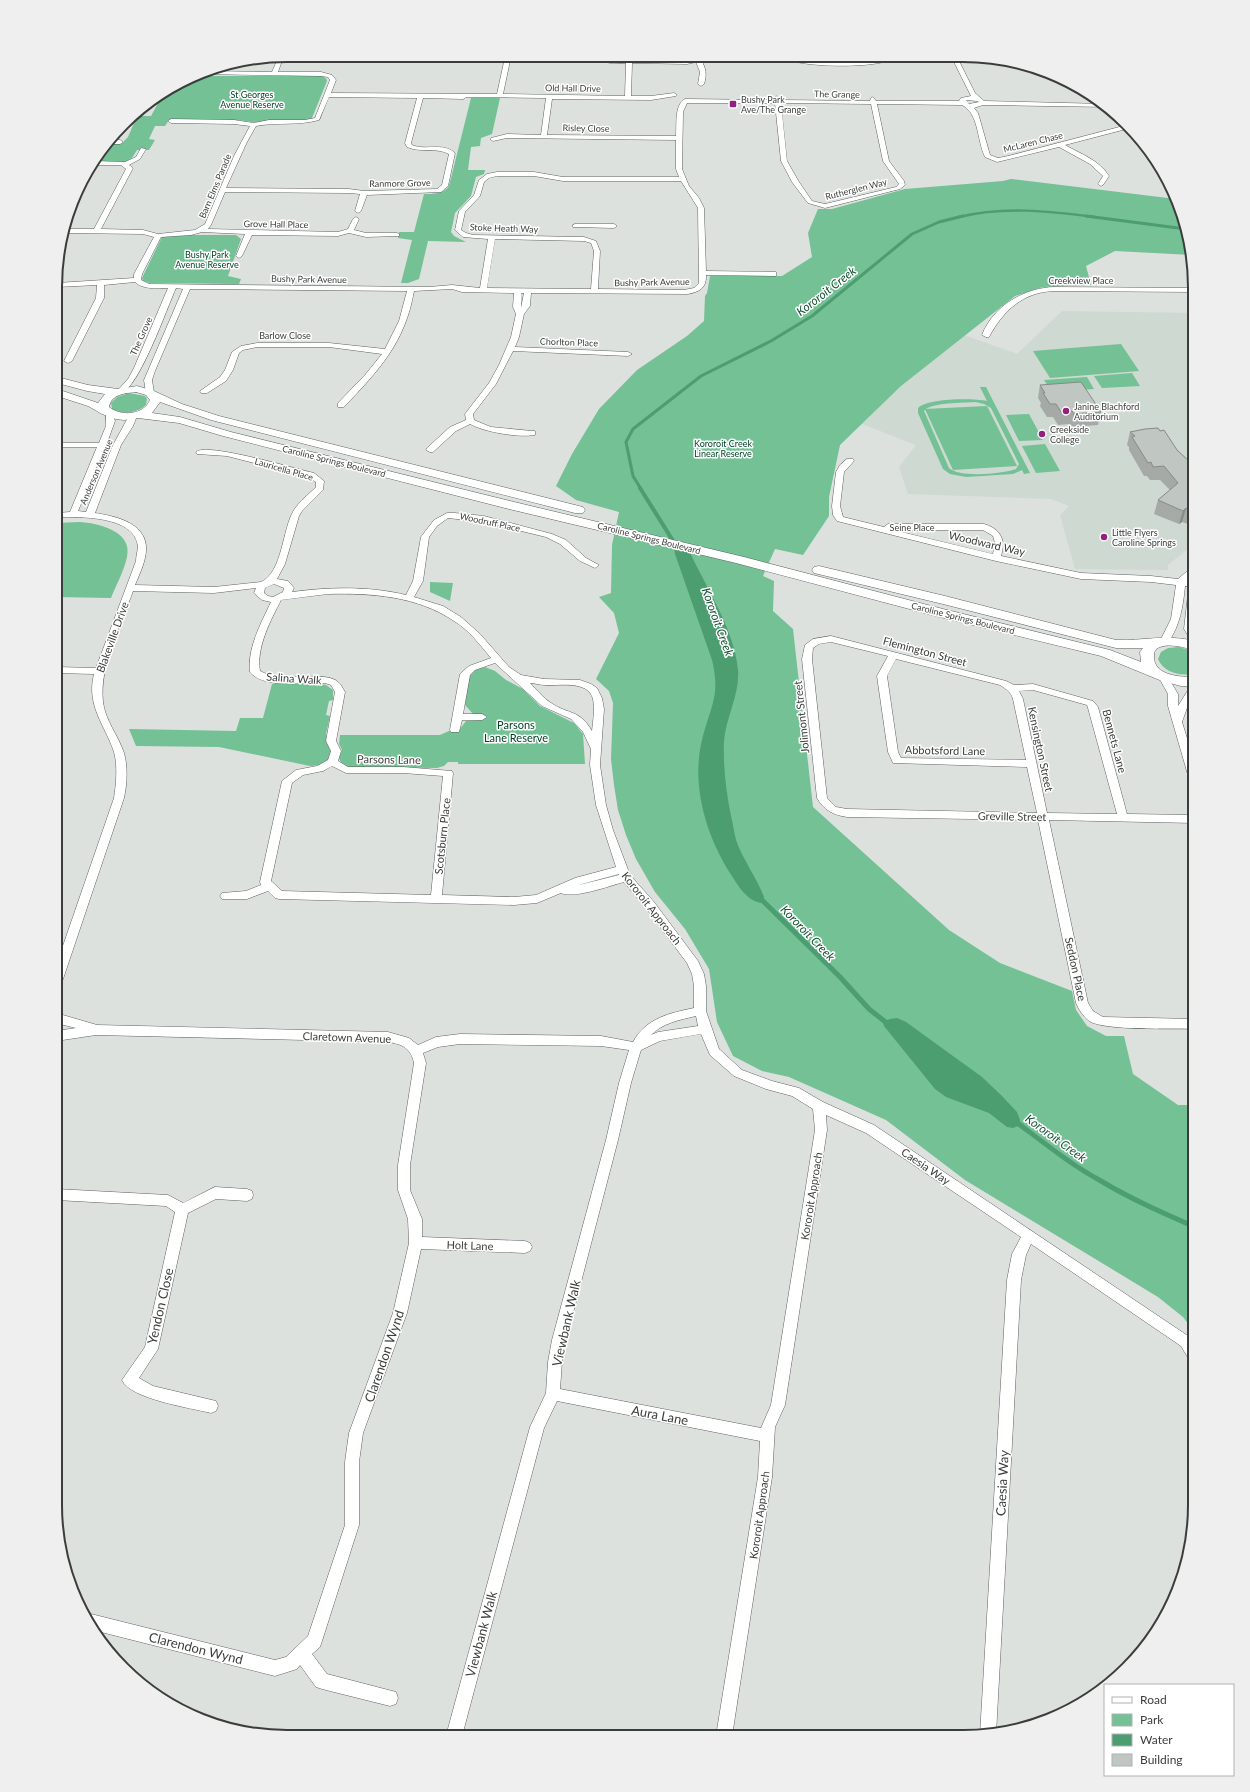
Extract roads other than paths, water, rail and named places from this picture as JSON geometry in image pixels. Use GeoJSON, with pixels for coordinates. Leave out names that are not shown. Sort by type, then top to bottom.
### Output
{"type":"FeatureCollection","features":[{"type":"Feature","properties":{"kind":"main road"},"geometry":{"type":"LineString","coordinates":[[62,381],[87,388],[119,392]]}},
{"type":"Feature","properties":{"kind":"main road","name":"Caroline Springs Boulevard"},"geometry":{"type":"LineString","coordinates":[[119,392],[137,389],[194,412],[624,527],[736,555],[941,613],[1105,653],[1160,674],[1181,681],[1188,681]]}},
{"type":"Feature","properties":{"kind":"main road"},"geometry":{"type":"LineString","coordinates":[[108,413],[103,408],[103,404],[106,400],[119,392]]}},
{"type":"Feature","properties":{"kind":"main road"},"geometry":{"type":"LineString","coordinates":[[62,394],[92,404],[108,413]]}},
{"type":"Feature","properties":{"kind":"main road"},"geometry":{"type":"LineString","coordinates":[[135,415],[152,408],[156,399],[152,394]]}},
{"type":"Feature","properties":{"kind":"main road","name":"Caroline Springs Boulevard"},"geometry":{"type":"LineString","coordinates":[[108,413],[120,416],[135,415],[180,420],[227,434],[472,496],[624,527]]}},
{"type":"Feature","properties":{"kind":"main road","name":"Caroline Springs Boulevard"},"geometry":{"type":"LineString","coordinates":[[736,555],[945,600],[1116,644],[1131,645],[1162,642],[1182,642],[1188,644]]}},
{"type":"Feature","properties":{"kind":"main road"},"geometry":{"type":"LineString","coordinates":[[1160,674],[1150,666],[1147,659],[1147,652],[1152,646],[1162,642]]}},
{"type":"Feature","properties":{"kind":"street"},"geometry":{"type":"LineString","coordinates":[[274,74],[279,62]]}},
{"type":"Feature","properties":{"kind":"street"},"geometry":{"type":"LineString","coordinates":[[498,96],[507,62]]}},
{"type":"Feature","properties":{"kind":"street"},"geometry":{"type":"LineString","coordinates":[[628,98],[629,62]]}},
{"type":"Feature","properties":{"kind":"street"},"geometry":{"type":"LineString","coordinates":[[700,84],[703,78],[701,62]]}},
{"type":"Feature","properties":{"kind":"street"},"geometry":{"type":"LineString","coordinates":[[802,62],[877,62]]}},
{"type":"Feature","properties":{"kind":"street"},"geometry":{"type":"LineString","coordinates":[[958,62],[969,91],[979,102],[1094,105]]}},
{"type":"Feature","properties":{"kind":"street"},"geometry":{"type":"LineString","coordinates":[[171,122],[234,122],[254,125],[266,122],[305,122],[314,120],[319,116],[333,80],[330,76],[321,74],[218,73]]}},
{"type":"Feature","properties":{"kind":"street"},"geometry":{"type":"LineString","coordinates":[[965,102],[969,91]]}},
{"type":"Feature","properties":{"kind":"street","name":"Old Hall Drive"},"geometry":{"type":"LineString","coordinates":[[327,94],[455,96],[479,98],[498,96],[651,98],[676,103],[686,99]]}},
{"type":"Feature","properties":{"kind":"street","name":"Ranmore Grove"},"geometry":{"type":"LineString","coordinates":[[223,190],[349,191],[364,193],[439,191],[445,186],[452,153],[442,149],[416,148],[409,146],[408,143],[421,96]]}},
{"type":"Feature","properties":{"kind":"street"},"geometry":{"type":"LineString","coordinates":[[544,136],[550,97]]}},
{"type":"Feature","properties":{"kind":"street","name":"The Grange"},"geometry":{"type":"LineString","coordinates":[[686,99],[979,102]]}},
{"type":"Feature","properties":{"kind":"street","name":"Bushy Park Avenue"},"geometry":{"type":"LineString","coordinates":[[188,286],[429,289],[441,292],[468,290],[528,290],[687,292],[699,288],[702,283],[701,208],[696,198],[682,179],[679,169],[679,138],[676,103],[686,99]]}},
{"type":"Feature","properties":{"kind":"street","name":"Rutherglen Way"},"geometry":{"type":"LineString","coordinates":[[778,100],[784,161],[786,167],[809,201],[825,206],[898,188],[902,185],[901,181],[886,161],[873,101]]}},
{"type":"Feature","properties":{"kind":"street","name":"McLaren Chase"},"geometry":{"type":"LineString","coordinates":[[965,102],[974,113],[987,156],[992,159],[1005,159],[1122,128]]}},
{"type":"Feature","properties":{"kind":"street"},"geometry":{"type":"LineString","coordinates":[[974,113],[979,102]]}},
{"type":"Feature","properties":{"kind":"street","name":"Barn Elms Parade"},"geometry":{"type":"LineString","coordinates":[[69,231],[143,232],[158,236],[190,233],[202,230],[208,225],[250,128],[254,125]]}},
{"type":"Feature","properties":{"kind":"street","name":"Risley Close"},"geometry":{"type":"LineString","coordinates":[[493,138],[507,136],[544,136],[679,138]]}},
{"type":"Feature","properties":{"kind":"street"},"geometry":{"type":"LineString","coordinates":[[116,142],[120,142]]}},
{"type":"Feature","properties":{"kind":"street"},"geometry":{"type":"LineString","coordinates":[[1060,145],[1095,164],[1104,172],[1106,176],[1101,184]]}},
{"type":"Feature","properties":{"kind":"street"},"geometry":{"type":"LineString","coordinates":[[99,163],[126,164],[138,158],[143,149]]}},
{"type":"Feature","properties":{"kind":"street"},"geometry":{"type":"LineString","coordinates":[[96,231],[130,170],[126,164]]}},
{"type":"Feature","properties":{"kind":"street","name":"Stoke Heath Way"},"geometry":{"type":"LineString","coordinates":[[594,291],[597,251],[596,245],[589,240],[574,238],[465,236],[458,230],[462,211],[477,196],[481,180],[491,175],[534,174],[563,178],[682,179]]}},
{"type":"Feature","properties":{"kind":"street"},"geometry":{"type":"LineString","coordinates":[[358,212],[364,193]]}},
{"type":"Feature","properties":{"kind":"street"},"geometry":{"type":"LineString","coordinates":[[574,238],[576,217]]}},
{"type":"Feature","properties":{"kind":"street"},"geometry":{"type":"LineString","coordinates":[[349,231],[353,227],[356,219]]}},
{"type":"Feature","properties":{"kind":"street"},"geometry":{"type":"LineString","coordinates":[[575,226],[614,226]]}},
{"type":"Feature","properties":{"kind":"street","name":"Grove Hall Place"},"geometry":{"type":"LineString","coordinates":[[202,230],[249,233],[338,234],[349,231],[366,235],[396,235]]}},
{"type":"Feature","properties":{"kind":"street"},"geometry":{"type":"LineString","coordinates":[[239,256],[249,233]]}},
{"type":"Feature","properties":{"kind":"street"},"geometry":{"type":"LineString","coordinates":[[137,280],[139,273],[158,236]]}},
{"type":"Feature","properties":{"kind":"street"},"geometry":{"type":"LineString","coordinates":[[483,290],[492,237]]}},
{"type":"Feature","properties":{"kind":"street"},"geometry":{"type":"LineString","coordinates":[[702,273],[773,274]]}},
{"type":"Feature","properties":{"kind":"street"},"geometry":{"type":"LineString","coordinates":[[62,285],[137,280]]}},
{"type":"Feature","properties":{"kind":"street"},"geometry":{"type":"LineString","coordinates":[[137,280],[139,283],[148,286],[188,286],[151,371],[148,380],[152,394]]}},
{"type":"Feature","properties":{"kind":"street"},"geometry":{"type":"LineString","coordinates":[[68,362],[100,298],[101,283]]}},
{"type":"Feature","properties":{"kind":"street","name":"The Grove"},"geometry":{"type":"LineString","coordinates":[[119,392],[131,380],[138,368],[174,286]]}},
{"type":"Feature","properties":{"kind":"street","name":"Creekview Place"},"geometry":{"type":"LineString","coordinates":[[986,335],[991,323],[1020,297],[1042,290],[1054,288],[1188,290]]}},
{"type":"Feature","properties":{"kind":"street"},"geometry":{"type":"LineString","coordinates":[[341,405],[371,374],[388,352],[403,321],[411,289]]}},
{"type":"Feature","properties":{"kind":"street"},"geometry":{"type":"LineString","coordinates":[[518,290],[517,307],[520,314]]}},
{"type":"Feature","properties":{"kind":"street"},"geometry":{"type":"LineString","coordinates":[[470,421],[470,410],[492,384],[510,349],[515,337],[520,314],[526,306],[528,290]]}},
{"type":"Feature","properties":{"kind":"street","name":"Barlow Close"},"geometry":{"type":"LineString","coordinates":[[204,391],[223,379],[229,370],[236,352],[247,346],[257,344],[329,346],[388,352]]}},
{"type":"Feature","properties":{"kind":"street","name":"Chorlton Place"},"geometry":{"type":"LineString","coordinates":[[510,349],[628,354]]}},
{"type":"Feature","properties":{"kind":"street","name":"Anderson Avenue"},"geometry":{"type":"LineString","coordinates":[[81,514],[102,445],[110,426],[111,421],[108,413]]}},
{"type":"Feature","properties":{"kind":"street","name":"Anderson Avenue"},"geometry":{"type":"LineString","coordinates":[[81,514],[135,415]]}},
{"type":"Feature","properties":{"kind":"street"},"geometry":{"type":"LineString","coordinates":[[430,450],[453,428],[470,421],[480,426],[503,431],[532,433]]}},
{"type":"Feature","properties":{"kind":"street"},"geometry":{"type":"LineString","coordinates":[[62,445],[117,446]]}},
{"type":"Feature","properties":{"kind":"street","name":"Lauricella Place"},"geometry":{"type":"LineString","coordinates":[[200,452],[227,454],[311,475],[320,481],[320,488],[298,510],[281,564],[266,584],[259,590],[262,597]]}},
{"type":"Feature","properties":{"kind":"street","name":"Woodward Way"},"geometry":{"type":"LineString","coordinates":[[850,461],[840,472],[837,515],[840,519],[996,558],[1081,576],[1188,583]]}},
{"type":"Feature","properties":{"kind":"street","name":"Blakeville Drive"},"geometry":{"type":"LineString","coordinates":[[62,515],[81,514],[114,520],[125,525],[139,537],[142,544],[142,552],[130,588],[99,671],[97,692],[101,715],[119,754],[122,781],[117,804],[62,965]]}},
{"type":"Feature","properties":{"kind":"street","name":"Woodruff Place"},"geometry":{"type":"LineString","coordinates":[[408,598],[418,581],[425,537],[428,531],[441,518],[453,514],[475,517],[550,536],[564,543],[584,561],[595,565]]}},
{"type":"Feature","properties":{"kind":"street","name":"Seine Place"},"geometry":{"type":"LineString","coordinates":[[872,527],[984,528],[993,530],[997,535],[1000,545],[996,558]]}},
{"type":"Feature","properties":{"kind":"street","name":"Lauricella Place"},"geometry":{"type":"LineString","coordinates":[[281,564],[285,584],[289,590],[281,597]]}},
{"type":"Feature","properties":{"kind":"street"},"geometry":{"type":"LineString","coordinates":[[1162,642],[1174,626],[1178,616],[1181,582],[1188,576]]}},
{"type":"Feature","properties":{"kind":"street"},"geometry":{"type":"LineString","coordinates":[[214,590],[266,584]]}},
{"type":"Feature","properties":{"kind":"street","name":"Kororoit Approach"},"geometry":{"type":"LineString","coordinates":[[266,584],[285,584],[318,591]]}},
{"type":"Feature","properties":{"kind":"street"},"geometry":{"type":"LineString","coordinates":[[130,588],[214,590],[262,597]]}},
{"type":"Feature","properties":{"kind":"street","name":"Kororoit Approach"},"geometry":{"type":"LineString","coordinates":[[262,597],[281,597],[318,591],[367,592],[408,598],[429,604],[457,618],[470,629],[505,669],[519,678],[544,703],[570,714],[580,722],[588,730],[595,747]]}},
{"type":"Feature","properties":{"kind":"street","name":"Salina Walk"},"geometry":{"type":"LineString","coordinates":[[262,597],[265,622]]}},
{"type":"Feature","properties":{"kind":"street","name":"Salina Walk"},"geometry":{"type":"LineString","coordinates":[[281,597],[265,622],[253,668],[259,675],[271,678],[326,680],[338,687],[339,698],[331,741],[336,751],[332,762]]}},
{"type":"Feature","properties":{"kind":"street","name":"Jolimont Street"},"geometry":{"type":"LineString","coordinates":[[830,809],[822,798],[820,786],[806,652],[811,643],[821,639],[831,639]]}},
{"type":"Feature","properties":{"kind":"street","name":"Flemington Street"},"geometry":{"type":"LineString","coordinates":[[831,639],[1003,683],[1012,688]]}},
{"type":"Feature","properties":{"kind":"street","name":"Abbotsford Lane"},"geometry":{"type":"LineString","coordinates":[[893,655],[882,676],[893,752],[897,760],[1032,764]]}},
{"type":"Feature","properties":{"kind":"street"},"geometry":{"type":"LineString","coordinates":[[455,730],[465,674],[472,668],[496,658]]}},
{"type":"Feature","properties":{"kind":"street"},"geometry":{"type":"LineString","coordinates":[[62,670],[99,671]]}},
{"type":"Feature","properties":{"kind":"street"},"geometry":{"type":"LineString","coordinates":[[1160,674],[1173,694],[1173,706],[1188,759]]}},
{"type":"Feature","properties":{"kind":"street","name":"Kororoit Approach"},"geometry":{"type":"LineString","coordinates":[[519,678],[540,681],[568,680],[587,685],[596,692],[599,700],[599,715],[598,733],[595,747],[595,764],[601,806],[624,873],[692,961],[698,974],[700,986],[700,1011],[714,1052],[738,1073],[770,1086],[795,1092],[819,1106],[821,1130],[779,1397],[768,1427],[765,1477],[725,1730]]}},
{"type":"Feature","properties":{"kind":"street"},"geometry":{"type":"LineString","coordinates":[[536,694],[536,685],[540,681]]}},
{"type":"Feature","properties":{"kind":"street","name":"Bennets Lane"},"geometry":{"type":"LineString","coordinates":[[1012,688],[1033,687],[1090,703],[1093,707],[1123,818]]}},
{"type":"Feature","properties":{"kind":"street","name":"Kensington Street"},"geometry":{"type":"LineString","coordinates":[[1012,688],[1016,693],[1043,817]]}},
{"type":"Feature","properties":{"kind":"street"},"geometry":{"type":"LineString","coordinates":[[1177,722],[1183,705],[1188,697]]}},
{"type":"Feature","properties":{"kind":"street"},"geometry":{"type":"LineString","coordinates":[[580,722],[592,721],[599,715]]}},
{"type":"Feature","properties":{"kind":"street"},"geometry":{"type":"LineString","coordinates":[[457,717],[482,717]]}},
{"type":"Feature","properties":{"kind":"street"},"geometry":{"type":"LineString","coordinates":[[332,762],[319,769],[300,772],[287,781],[265,882],[279,895],[514,901],[537,899],[553,892],[582,889],[624,873]]}},
{"type":"Feature","properties":{"kind":"street","name":"Parsons Lane"},"geometry":{"type":"LineString","coordinates":[[332,762],[346,770],[403,770],[448,773]]}},
{"type":"Feature","properties":{"kind":"street","name":"Scotsburn Place"},"geometry":{"type":"LineString","coordinates":[[436,899],[448,773]]}},
{"type":"Feature","properties":{"kind":"street","name":"Greville Street"},"geometry":{"type":"LineString","coordinates":[[830,809],[837,812],[847,813],[1188,820]]}},
{"type":"Feature","properties":{"kind":"street","name":"Seddon Place"},"geometry":{"type":"LineString","coordinates":[[1043,817],[1081,995],[1086,1011],[1092,1017],[1108,1022],[1188,1024]]}},
{"type":"Feature","properties":{"kind":"street"},"geometry":{"type":"LineString","coordinates":[[226,896],[247,896],[269,886]]}},
{"type":"Feature","properties":{"kind":"street","name":"Viewbank Walk"},"geometry":{"type":"LineString","coordinates":[[456,1730],[537,1427],[553,1394],[555,1362],[559,1340],[612,1141],[628,1072],[637,1047],[646,1032],[655,1025],[670,1018],[700,1011]]}},
{"type":"Feature","properties":{"kind":"street","name":"Claretown Avenue"},"geometry":{"type":"LineString","coordinates":[[62,1020],[96,1030]]}},
{"type":"Feature","properties":{"kind":"street"},"geometry":{"type":"LineString","coordinates":[[416,1051],[436,1042],[460,1039],[601,1041],[637,1047],[666,1035],[705,1029]]}},
{"type":"Feature","properties":{"kind":"street","name":"Claretown Avenue"},"geometry":{"type":"LineString","coordinates":[[62,1033],[96,1030],[388,1037],[407,1041],[416,1051]]}},
{"type":"Feature","properties":{"kind":"street","name":"Clarendon Wynd"},"geometry":{"type":"LineString","coordinates":[[96,1623],[275,1668],[291,1663],[314,1641],[352,1525],[352,1462],[356,1434],[400,1313],[416,1243],[415,1219],[404,1190],[404,1165],[420,1063],[416,1051]]}},
{"type":"Feature","properties":{"kind":"street","name":"Caesia Way"},"geometry":{"type":"LineString","coordinates":[[819,1106],[870,1129],[1029,1234],[1186,1342],[1188,1345]]}},
{"type":"Feature","properties":{"kind":"street"},"geometry":{"type":"LineString","coordinates":[[62,1194],[168,1201],[182,1210],[216,1194],[247,1195]]}},
{"type":"Feature","properties":{"kind":"street","name":"Yendon Close"},"geometry":{"type":"LineString","coordinates":[[182,1210],[151,1349],[129,1380],[150,1392],[211,1406]]}},
{"type":"Feature","properties":{"kind":"street","name":"Caesia Way"},"geometry":{"type":"LineString","coordinates":[[988,1729],[1014,1280],[1019,1254],[1029,1234]]}},
{"type":"Feature","properties":{"kind":"street","name":"Holt Lane"},"geometry":{"type":"LineString","coordinates":[[416,1243],[525,1247]]}},
{"type":"Feature","properties":{"kind":"street","name":"Aura Lane"},"geometry":{"type":"LineString","coordinates":[[553,1394],[768,1436]]}},
{"type":"Feature","properties":{"kind":"street"},"geometry":{"type":"LineString","coordinates":[[302,1654],[322,1681],[390,1698]]}},
{"type":"Feature","properties":{"kind":"water"},"geometry":{"type":"Polygon","coordinates":[[[686,544],[717,606],[731,638],[735,654],[738,679],[735,697],[725,732],[725,779],[736,840],[742,855],[764,897],[762,903],[756,902],[747,896],[730,873],[714,843],[703,809],[698,774],[699,757],[715,692],[715,683],[712,660],[675,554],[674,547],[686,544]]]}},
{"type":"Feature","properties":{"kind":"water"},"geometry":{"type":"Polygon","coordinates":[[[897,1018],[906,1022],[982,1077],[1017,1112],[1020,1120],[1018,1126],[1013,1128],[1007,1127],[989,1113],[946,1097],[935,1089],[884,1026],[883,1022],[897,1018]]]}},
{"type":"Feature","properties":{"kind":"waterway","name":"Kororoit Creek"},"geometry":{"type":"LineString","coordinates":[[959,217],[1009,211],[1043,211],[1091,217]]}},
{"type":"Feature","properties":{"kind":"waterway","name":"Kororoit Creek"},"geometry":{"type":"LineString","coordinates":[[959,217],[963,216]]}},
{"type":"Feature","properties":{"kind":"waterway","name":"Kororoit Creek"},"geometry":{"type":"LineString","coordinates":[[1086,216],[1091,217]]}},
{"type":"Feature","properties":{"kind":"waterway","name":"Kororoit Creek"},"geometry":{"type":"LineString","coordinates":[[641,489],[633,476],[626,442],[633,429],[701,376],[771,341],[812,316],[912,234],[939,222],[959,217]]}},
{"type":"Feature","properties":{"kind":"waterway","name":"Kororoit Creek"},"geometry":{"type":"LineString","coordinates":[[1091,217],[1180,228]]}},
{"type":"Feature","properties":{"kind":"waterway","name":"Kororoit Creek"},"geometry":{"type":"LineString","coordinates":[[640,488],[675,544]]}},
{"type":"Feature","properties":{"kind":"waterway","name":"Kororoit Creek"},"geometry":{"type":"LineString","coordinates":[[758,896],[840,977],[869,1009],[888,1024]]}},
{"type":"Feature","properties":{"kind":"waterway","name":"Kororoit Creek"},"geometry":{"type":"LineString","coordinates":[[1015,1121],[1078,1167],[1112,1188],[1188,1224]]}},
{"type":"Feature","properties":{"kind":"place","name":"Bushy Park Ave/The Grange"},"geometry":{"type":"Point","coordinates":[733,104]}},
{"type":"Feature","properties":{"kind":"place","name":"Janine Blachford Auditorium"},"geometry":{"type":"Point","coordinates":[1066,411]}},
{"type":"Feature","properties":{"kind":"place","name":"Creekside College"},"geometry":{"type":"Point","coordinates":[1042,434]}},
{"type":"Feature","properties":{"kind":"place","name":"Little Flyers Caroline Springs"},"geometry":{"type":"Point","coordinates":[1104,537]}},
{"type":"Feature","properties":{"kind":"park label","name":"St Georges Avenue Reserve"},"geometry":{"type":"Point","coordinates":[252,100]}},
{"type":"Feature","properties":{"kind":"park label","name":"Bushy Park Avenue Reserve"},"geometry":{"type":"Point","coordinates":[207,260]}},
{"type":"Feature","properties":{"kind":"park label","name":"Kororoit Creek Linear Reserve"},"geometry":{"type":"Point","coordinates":[723,448]}},
{"type":"Feature","properties":{"kind":"park label","name":"Parsons Lane Reserve"},"geometry":{"type":"Point","coordinates":[516,730]}}]}
